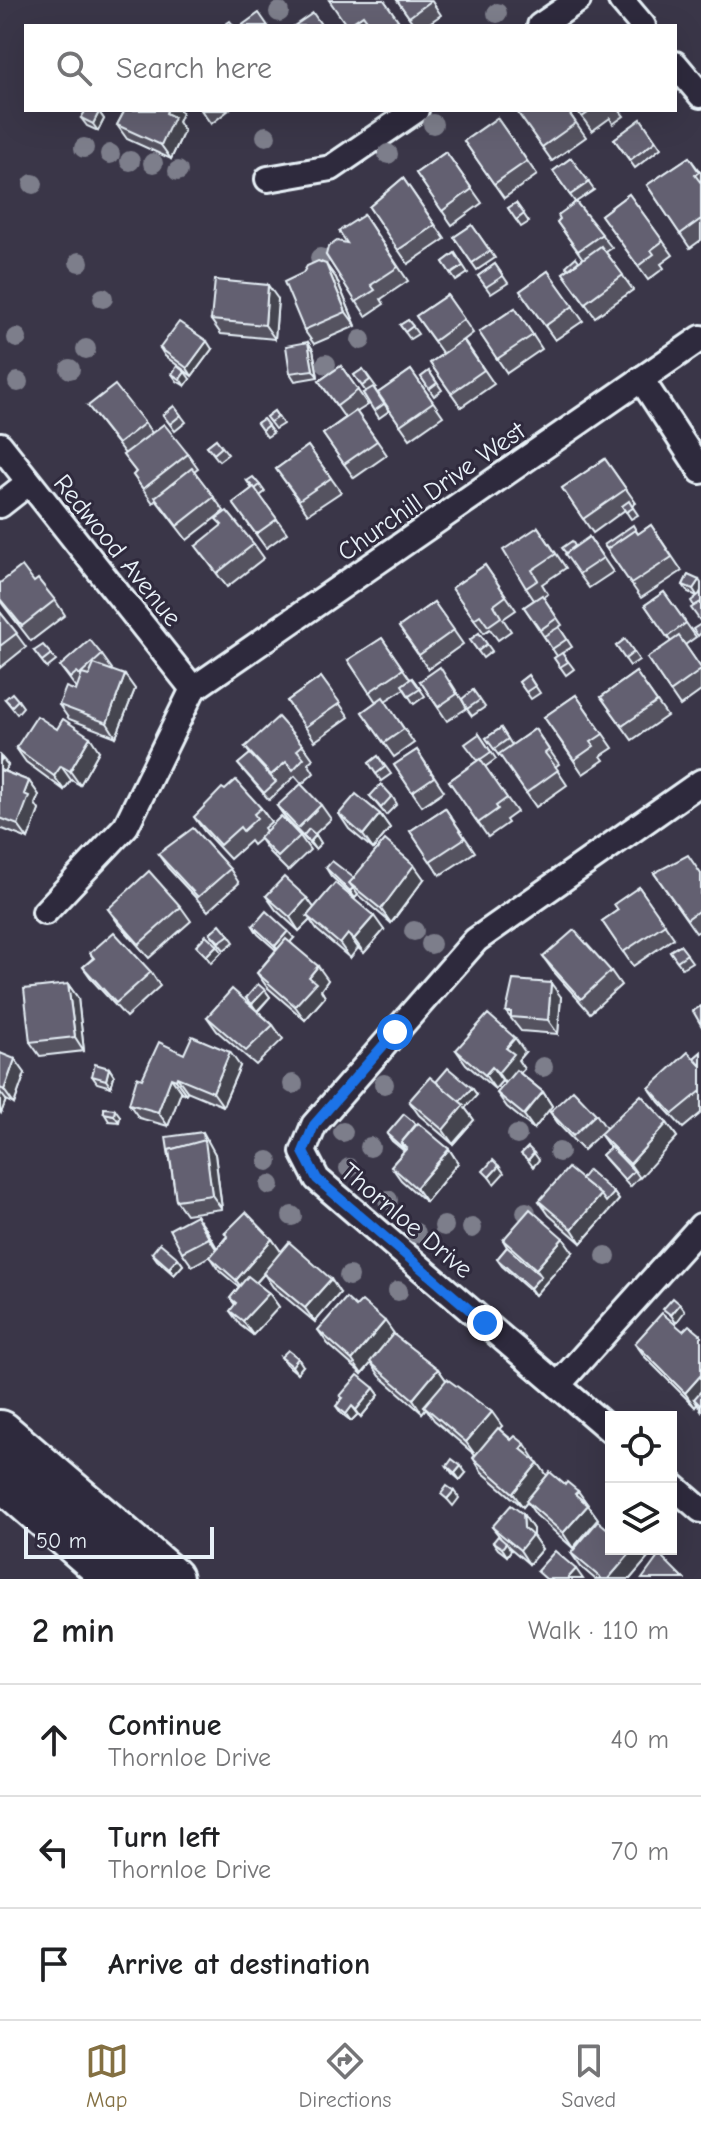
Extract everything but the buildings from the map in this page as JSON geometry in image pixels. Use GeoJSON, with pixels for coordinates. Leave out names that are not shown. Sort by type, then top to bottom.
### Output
{"type":"FeatureCollection","features":[{"type":"Feature","properties":{"kind":"highway"},"geometry":{"type":"LineString","coordinates":[[0,1433],[170,1579]]}},
{"type":"Feature","properties":{"kind":"highway"},"geometry":{"type":"LineString","coordinates":[[0,1476],[118,1579]]}},
{"type":"Feature","properties":{"kind":"street"},"geometry":{"type":"LineString","coordinates":[[543,24],[578,0]]}},
{"type":"Feature","properties":{"kind":"street"},"geometry":{"type":"LineString","coordinates":[[621,0],[641,24]]}},
{"type":"Feature","properties":{"kind":"street"},"geometry":{"type":"LineString","coordinates":[[677,66],[701,95]]}},
{"type":"Feature","properties":{"kind":"street"},"geometry":{"type":"LineString","coordinates":[[268,179],[331,168],[413,112]]}},
{"type":"Feature","properties":{"kind":"street","name":"Churchill Drive West"},"geometry":{"type":"LineString","coordinates":[[193,689],[701,338]]}},
{"type":"Feature","properties":{"kind":"street"},"geometry":{"type":"LineString","coordinates":[[641,379],[701,471]]}},
{"type":"Feature","properties":{"kind":"street","name":"Redwood Avenue"},"geometry":{"type":"LineString","coordinates":[[0,445],[193,689]]}},
{"type":"Feature","properties":{"kind":"street"},"geometry":{"type":"LineString","coordinates":[[0,505],[28,483]]}},
{"type":"Feature","properties":{"kind":"street"},"geometry":{"type":"LineString","coordinates":[[45,912],[126,826],[193,689]]}},
{"type":"Feature","properties":{"kind":"street","name":"Thornloe Drive"},"geometry":{"type":"LineString","coordinates":[[605,1426],[317,1179],[303,1152],[306,1139],[476,940],[701,782]]}},
{"type":"Feature","properties":{"kind":"street"},"geometry":{"type":"LineString","coordinates":[[558,1385],[701,1226]]}},
{"type":"Feature","properties":{"kind":"street"},"geometry":{"type":"LineString","coordinates":[[677,1489],[701,1510]]}},
{"type":"Feature","properties":{"kind":"route"},"geometry":{"type":"LineString","coordinates":[[395,1032],[314,1125],[303,1152],[308,1167],[317,1179],[485,1323]]}}]}
